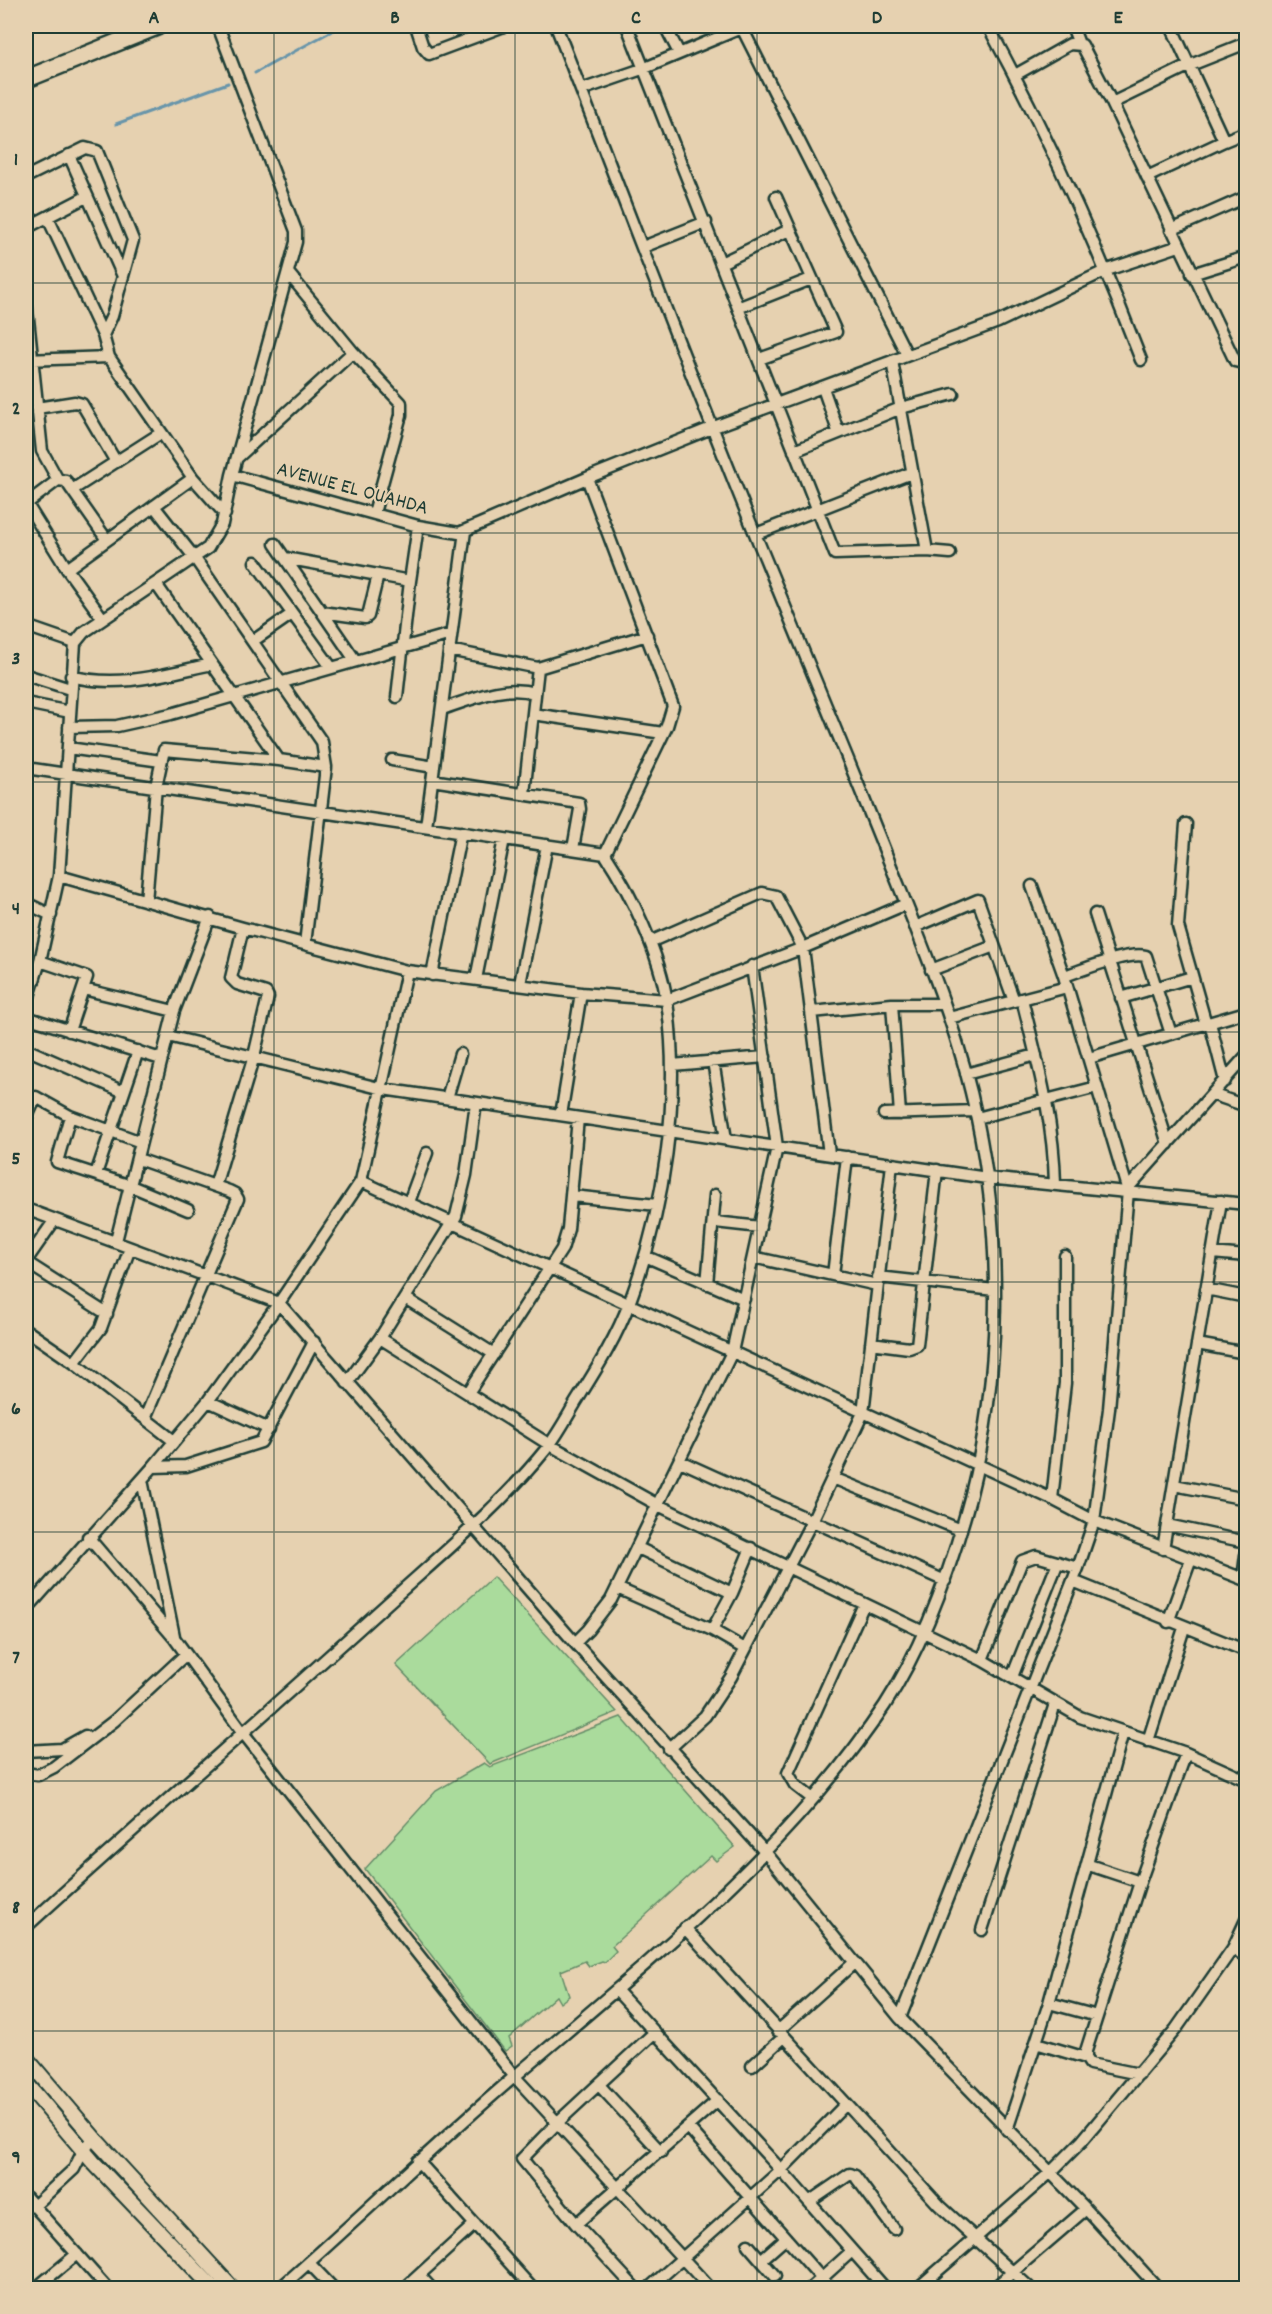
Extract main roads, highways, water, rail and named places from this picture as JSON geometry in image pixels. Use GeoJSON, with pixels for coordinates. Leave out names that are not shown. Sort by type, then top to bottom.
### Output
{"type":"FeatureCollection","features":[{"type":"Feature","properties":{"kind":"highway"},"geometry":{"type":"LineString","coordinates":[[26,67],[130,26]]}},
{"type":"Feature","properties":{"kind":"highway"},"geometry":{"type":"LineString","coordinates":[[26,80],[158,26]]}},
{"type":"Feature","properties":{"kind":"main road"},"geometry":{"type":"LineString","coordinates":[[26,2058],[94,2138],[232,2289]]}},
{"type":"Feature","properties":{"kind":"main road"},"geometry":{"type":"LineString","coordinates":[[26,2083],[83,2151],[213,2289]]}},
{"type":"Feature","properties":{"kind":"waterway"},"geometry":{"type":"LineString","coordinates":[[255,73],[341,26]]}},
{"type":"Feature","properties":{"kind":"waterway"},"geometry":{"type":"LineString","coordinates":[[116,124],[228,83]]}}]}
